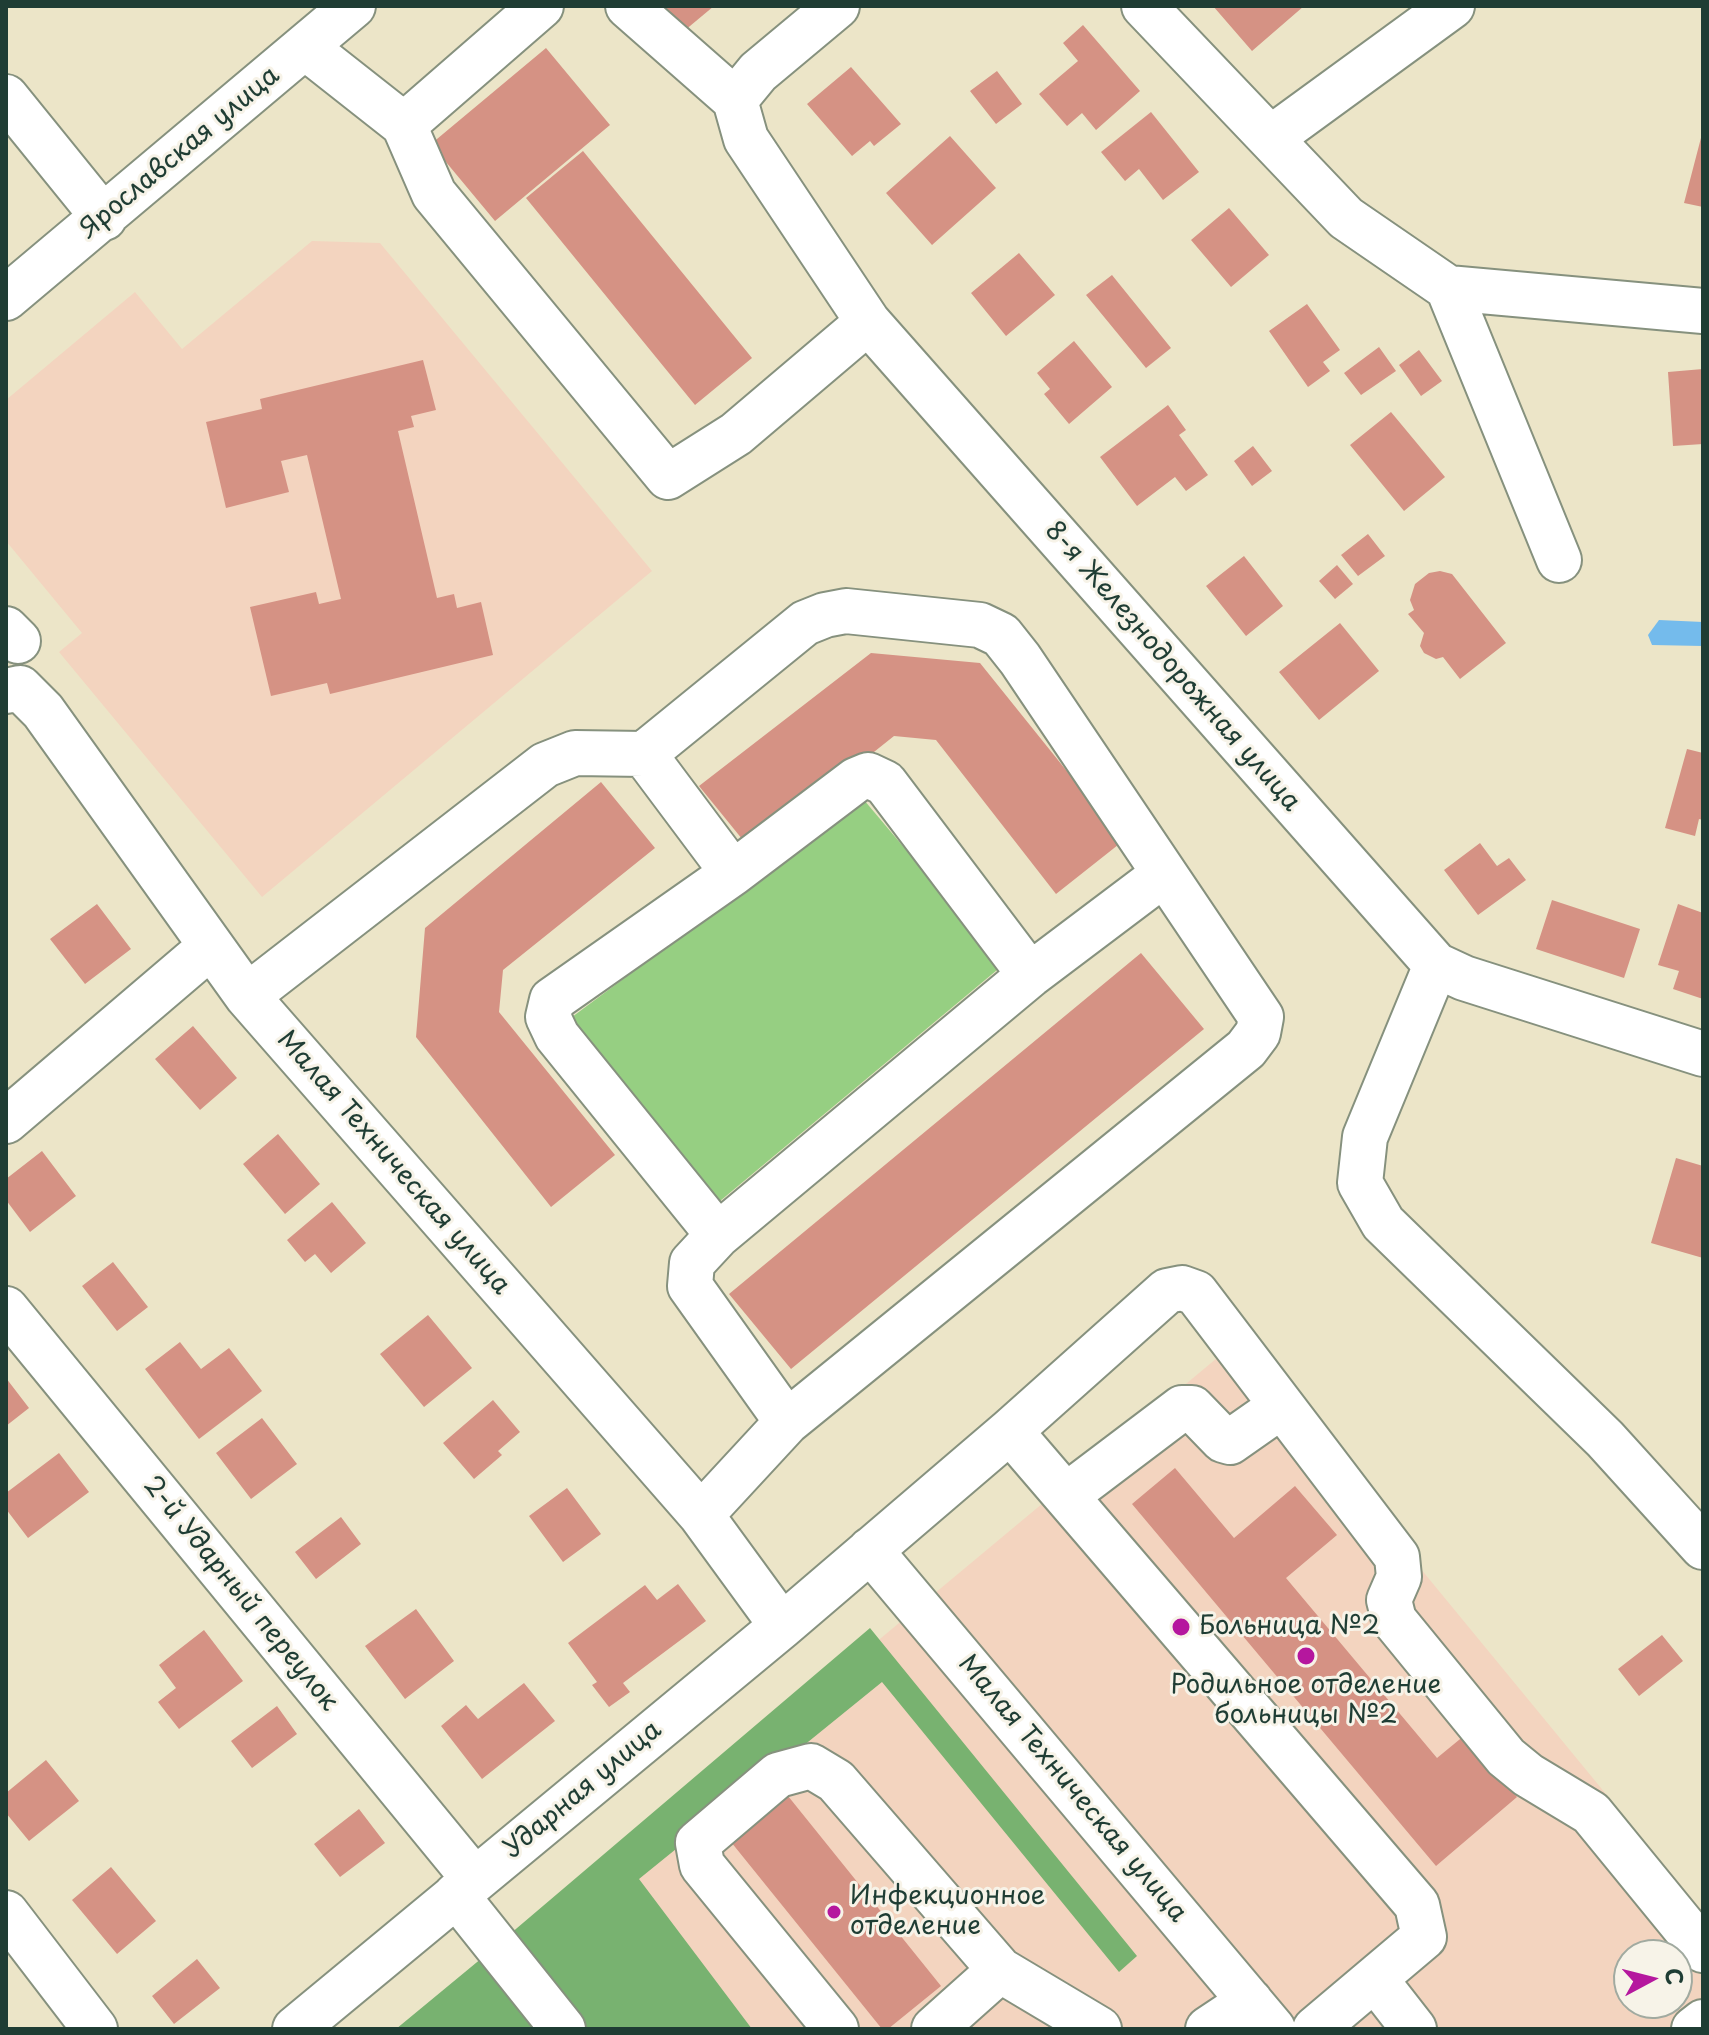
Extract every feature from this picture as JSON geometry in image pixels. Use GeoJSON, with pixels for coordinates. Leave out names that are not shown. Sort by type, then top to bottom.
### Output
{"type":"FeatureCollection","features":[{"type":"Feature","properties":{"kind":"street","name":"Ярославская улица"},"geometry":{"type":"LineString","coordinates":[[6,298],[353,6]]}},
{"type":"Feature","properties":{"kind":"street"},"geometry":{"type":"LineString","coordinates":[[404,125],[541,6]]}},
{"type":"Feature","properties":{"kind":"street","name":"8-я Железнодорожная улица"},"geometry":{"type":"LineString","coordinates":[[628,6],[740,120],[868,322],[1436,965],[1464,978],[1703,1054]]}},
{"type":"Feature","properties":{"kind":"street"},"geometry":{"type":"LineString","coordinates":[[740,120],[758,72],[837,6]]}},
{"type":"Feature","properties":{"kind":"street"},"geometry":{"type":"LineString","coordinates":[[1144,6],[1346,218],[1448,288],[1703,311]]}},
{"type":"Feature","properties":{"kind":"street"},"geometry":{"type":"LineString","coordinates":[[1271,138],[1452,6]]}},
{"type":"Feature","properties":{"kind":"street"},"geometry":{"type":"LineString","coordinates":[[305,47],[404,125],[434,194],[668,477],[736,434],[868,322]]}},
{"type":"Feature","properties":{"kind":"street"},"geometry":{"type":"LineString","coordinates":[[6,97],[104,218]]}},
{"type":"Feature","properties":{"kind":"street"},"geometry":{"type":"LineString","coordinates":[[1448,288],[1559,560]]}},
{"type":"Feature","properties":{"kind":"street"},"geometry":{"type":"LineString","coordinates":[[247,996],[545,765],[575,753],[644,754],[805,623],[846,611],[980,625],[1001,635],[1261,1017],[1258,1033],[1246,1049],[787,1422],[701,1515]]}},
{"type":"Feature","properties":{"kind":"street","name":"Малая Техническая улица"},"geometry":{"type":"LineString","coordinates":[[13,690],[43,711],[247,996],[701,1515],[782,1626]]}},
{"type":"Feature","properties":{"kind":"street"},"geometry":{"type":"LineString","coordinates":[[644,754],[733,873]]}},
{"type":"Feature","properties":{"kind":"street"},"geometry":{"type":"LineString","coordinates":[[718,1235],[557,1036],[548,1017],[552,1000],[733,873],[856,780],[868,775],[885,783],[1030,975]]}},
{"type":"Feature","properties":{"kind":"street"},"geometry":{"type":"LineString","coordinates":[[787,1422],[690,1286],[692,1263],[718,1235],[1030,975],[1164,874]]}},
{"type":"Feature","properties":{"kind":"street"},"geometry":{"type":"LineString","coordinates":[[6,1121],[210,947]]}},
{"type":"Feature","properties":{"kind":"street"},"geometry":{"type":"LineString","coordinates":[[1436,965],[1365,1137],[1360,1183],[1383,1223],[1605,1439],[1703,1547]]}},
{"type":"Feature","properties":{"kind":"street","name":"Ударная улица"},"geometry":{"type":"LineString","coordinates":[[295,2029],[782,1626],[1010,1431],[1167,1291],[1182,1288],[1196,1293],[1397,1557],[1399,1577],[1389,1600],[1394,1620],[1506,1757],[1528,1775],[1591,1813],[1703,1950]]}},
{"type":"Feature","properties":{"kind":"street","name":"2-й Ударный переулок"},"geometry":{"type":"LineString","coordinates":[[6,1309],[465,1887],[563,2029]]}},
{"type":"Feature","properties":{"kind":"street"},"geometry":{"type":"LineString","coordinates":[[1067,1495],[1182,1408],[1192,1408],[1223,1440],[1230,1442],[1280,1407]]}},
{"type":"Feature","properties":{"kind":"street"},"geometry":{"type":"LineString","coordinates":[[1010,1431],[1417,1905],[1424,1937],[1315,2029]]}},
{"type":"Feature","properties":{"kind":"street","name":"Малая Техническая улица"},"geometry":{"type":"LineString","coordinates":[[870,1550],[1261,2015]]}},
{"type":"Feature","properties":{"kind":"street"},"geometry":{"type":"LineString","coordinates":[[836,2029],[702,1865],[698,1843],[778,1775],[811,1766],[836,1781],[1000,1970],[1099,2029]]}},
{"type":"Feature","properties":{"kind":"street"},"geometry":{"type":"LineString","coordinates":[[6,1913],[95,2029]]}},
{"type":"Feature","properties":{"kind":"street"},"geometry":{"type":"LineString","coordinates":[[934,2029],[1000,1970]]}},
{"type":"Feature","properties":{"kind":"street"},"geometry":{"type":"LineString","coordinates":[[1375,1979],[1414,2029]]}},
{"type":"Feature","properties":{"kind":"street"},"geometry":{"type":"LineString","coordinates":[[1208,2029],[1261,2015]]}},
{"type":"Feature","properties":{"kind":"street"},"geometry":{"type":"LineString","coordinates":[[1694,2029],[1703,2022]]}},
{"type":"Feature","properties":{"kind":"shaded area"},"geometry":{"type":"Polygon","coordinates":[[[312,241],[380,243],[652,571],[262,897],[59,652],[82,633],[6,541],[6,400],[135,292],[182,349],[312,241]]]}},
{"type":"Feature","properties":{"kind":"shaded area","name":"Больница №2"},"geometry":{"type":"Polygon","coordinates":[[[1235,1343],[1703,1912],[1703,2029],[412,2029],[1235,1343]]]}},
{"type":"Feature","properties":{"kind":"green space"},"geometry":{"type":"Polygon","coordinates":[[[864,800],[1003,965],[714,1206],[568,1020],[864,800]]]}},
{"type":"Feature","properties":{"kind":"green space"},"geometry":{"type":"Polygon","coordinates":[[[870,1628],[1137,1956],[1119,1972],[882,1682],[639,1879],[752,2029],[585,2029],[510,1934],[870,1628]]]}},
{"type":"Feature","properties":{"kind":"green space"},"geometry":{"type":"Polygon","coordinates":[[[488,1953],[548,2029],[396,2029],[488,1953]]]}},
{"type":"Feature","properties":{"kind":"water"},"geometry":{"type":"Polygon","coordinates":[[[1659,620],[1703,622],[1703,646],[1652,645],[1648,635],[1659,620]]]}},
{"type":"Feature","properties":{"kind":"building"},"geometry":{"type":"Polygon","coordinates":[[[664,6],[714,6],[684,31],[664,6]]]}},
{"type":"Feature","properties":{"kind":"building"},"geometry":{"type":"Polygon","coordinates":[[[1213,6],[1304,6],[1252,51],[1213,6]]]}},
{"type":"Feature","properties":{"kind":"building"},"geometry":{"type":"Polygon","coordinates":[[[1083,25],[1140,91],[1096,130],[1082,113],[1067,126],[1039,94],[1078,61],[1063,43],[1083,25]]]}},
{"type":"Feature","properties":{"kind":"building"},"geometry":{"type":"Polygon","coordinates":[[[546,48],[610,125],[495,221],[431,144],[546,48]]]}},
{"type":"Feature","properties":{"kind":"building"},"geometry":{"type":"Polygon","coordinates":[[[851,67],[901,124],[874,146],[870,141],[852,156],[807,104],[851,67]]]}},
{"type":"Feature","properties":{"kind":"building"},"geometry":{"type":"Polygon","coordinates":[[[997,71],[1022,104],[996,124],[970,91],[997,71]]]}},
{"type":"Feature","properties":{"kind":"building"},"geometry":{"type":"Polygon","coordinates":[[[1151,112],[1199,172],[1163,200],[1139,169],[1125,181],[1101,152],[1151,112]]]}},
{"type":"Feature","properties":{"kind":"building"},"geometry":{"type":"Polygon","coordinates":[[[1703,134],[1703,207],[1684,203],[1703,134]]]}},
{"type":"Feature","properties":{"kind":"building"},"geometry":{"type":"Polygon","coordinates":[[[950,136],[996,188],[932,245],[886,193],[950,136]]]}},
{"type":"Feature","properties":{"kind":"building"},"geometry":{"type":"Polygon","coordinates":[[[583,151],[752,358],[695,405],[526,198],[583,151]]]}},
{"type":"Feature","properties":{"kind":"building"},"geometry":{"type":"Polygon","coordinates":[[[1229,208],[1269,255],[1231,287],[1191,240],[1229,208]]]}},
{"type":"Feature","properties":{"kind":"building"},"geometry":{"type":"Polygon","coordinates":[[[1019,253],[1055,295],[1006,336],[971,293],[1019,253]]]}},
{"type":"Feature","properties":{"kind":"building"},"geometry":{"type":"Polygon","coordinates":[[[1112,275],[1171,348],[1146,368],[1086,295],[1112,275]]]}},
{"type":"Feature","properties":{"kind":"building"},"geometry":{"type":"Polygon","coordinates":[[[1307,304],[1340,350],[1323,362],[1330,371],[1308,387],[1269,331],[1307,304]]]}},
{"type":"Feature","properties":{"kind":"building"},"geometry":{"type":"Polygon","coordinates":[[[1074,341],[1112,387],[1069,424],[1044,394],[1050,389],[1037,373],[1074,341]]]}},
{"type":"Feature","properties":{"kind":"building"},"geometry":{"type":"Polygon","coordinates":[[[1379,347],[1396,371],[1361,395],[1344,373],[1379,347]]]}},
{"type":"Feature","properties":{"kind":"building"},"geometry":{"type":"Polygon","coordinates":[[[1419,350],[1442,381],[1421,396],[1399,365],[1419,350]]]}},
{"type":"Feature","properties":{"kind":"building"},"geometry":{"type":"Polygon","coordinates":[[[423,360],[436,410],[411,416],[414,427],[398,431],[437,598],[454,594],[457,608],[481,602],[493,655],[330,694],[327,683],[271,696],[250,607],[316,592],[319,604],[341,599],[307,455],[281,461],[289,492],[226,508],[206,422],[262,409],[260,399],[423,360]]]}},
{"type":"Feature","properties":{"kind":"building"},"geometry":{"type":"Polygon","coordinates":[[[1703,369],[1703,444],[1673,446],[1668,372],[1703,369]]]}},
{"type":"Feature","properties":{"kind":"building"},"geometry":{"type":"Polygon","coordinates":[[[1168,405],[1186,430],[1179,435],[1208,475],[1186,491],[1175,477],[1137,506],[1100,457],[1168,405]]]}},
{"type":"Feature","properties":{"kind":"building"},"geometry":{"type":"Polygon","coordinates":[[[1391,412],[1445,477],[1404,511],[1350,445],[1391,412]]]}},
{"type":"Feature","properties":{"kind":"building"},"geometry":{"type":"Polygon","coordinates":[[[1253,446],[1272,471],[1252,486],[1234,461],[1253,446]]]}},
{"type":"Feature","properties":{"kind":"building"},"geometry":{"type":"Polygon","coordinates":[[[1368,534],[1385,556],[1358,576],[1341,555],[1368,534]]]}},
{"type":"Feature","properties":{"kind":"building"},"geometry":{"type":"Polygon","coordinates":[[[1244,556],[1283,606],[1246,636],[1206,586],[1244,556]]]}},
{"type":"Feature","properties":{"kind":"building"},"geometry":{"type":"Polygon","coordinates":[[[1337,565],[1353,584],[1335,599],[1319,581],[1337,565]]]}},
{"type":"Feature","properties":{"kind":"building"},"geometry":{"type":"Polygon","coordinates":[[[1440,571],[1452,574],[1506,643],[1460,679],[1443,657],[1436,659],[1424,653],[1420,646],[1424,633],[1408,614],[1414,610],[1410,600],[1415,584],[1429,573],[1440,571]]]}},
{"type":"Feature","properties":{"kind":"building"},"geometry":{"type":"Polygon","coordinates":[[[1340,623],[1379,671],[1319,720],[1279,672],[1340,623]]]}},
{"type":"Feature","properties":{"kind":"building"},"geometry":{"type":"Polygon","coordinates":[[[871,653],[980,663],[1123,841],[1056,894],[936,740],[894,736],[751,850],[699,786],[871,653]]]}},
{"type":"Feature","properties":{"kind":"building"},"geometry":{"type":"Polygon","coordinates":[[[1687,749],[1703,753],[1703,820],[1699,819],[1695,836],[1665,828],[1687,749]]]}},
{"type":"Feature","properties":{"kind":"building"},"geometry":{"type":"Polygon","coordinates":[[[601,782],[655,848],[503,970],[499,1012],[615,1155],[551,1207],[416,1037],[425,928],[601,782]]]}},
{"type":"Feature","properties":{"kind":"building"},"geometry":{"type":"Polygon","coordinates":[[[1480,843],[1497,866],[1509,858],[1526,880],[1478,915],[1444,870],[1480,843]]]}},
{"type":"Feature","properties":{"kind":"building"},"geometry":{"type":"Polygon","coordinates":[[[1552,900],[1640,929],[1624,978],[1536,949],[1552,900]]]}},
{"type":"Feature","properties":{"kind":"building"},"geometry":{"type":"Polygon","coordinates":[[[97,904],[131,949],[85,984],[50,939],[97,904]]]}},
{"type":"Feature","properties":{"kind":"building"},"geometry":{"type":"Polygon","coordinates":[[[1678,904],[1703,913],[1703,999],[1673,989],[1679,971],[1658,965],[1678,904]]]}},
{"type":"Feature","properties":{"kind":"building"},"geometry":{"type":"Polygon","coordinates":[[[1141,953],[1204,1029],[791,1369],[729,1294],[1141,953]]]}},
{"type":"Feature","properties":{"kind":"building"},"geometry":{"type":"Polygon","coordinates":[[[193,1026],[237,1078],[200,1110],[155,1059],[193,1026]]]}},
{"type":"Feature","properties":{"kind":"building"},"geometry":{"type":"Polygon","coordinates":[[[278,1134],[320,1184],[285,1214],[243,1164],[278,1134]]]}},
{"type":"Feature","properties":{"kind":"building"},"geometry":{"type":"Polygon","coordinates":[[[42,1151],[76,1196],[30,1232],[6,1200],[6,1179],[42,1151]]]}},
{"type":"Feature","properties":{"kind":"building"},"geometry":{"type":"Polygon","coordinates":[[[1676,1158],[1703,1166],[1703,1258],[1651,1243],[1676,1158]]]}},
{"type":"Feature","properties":{"kind":"building"},"geometry":{"type":"Polygon","coordinates":[[[332,1202],[366,1243],[331,1273],[315,1254],[305,1262],[287,1240],[332,1202]]]}},
{"type":"Feature","properties":{"kind":"building"},"geometry":{"type":"Polygon","coordinates":[[[113,1262],[148,1307],[117,1331],[82,1286],[113,1262]]]}},
{"type":"Feature","properties":{"kind":"building"},"geometry":{"type":"Polygon","coordinates":[[[428,1315],[472,1368],[424,1407],[380,1354],[428,1315]]]}},
{"type":"Feature","properties":{"kind":"building"},"geometry":{"type":"Polygon","coordinates":[[[180,1342],[201,1369],[229,1348],[262,1391],[199,1439],[145,1369],[180,1342]]]}},
{"type":"Feature","properties":{"kind":"building"},"geometry":{"type":"Polygon","coordinates":[[[6,1378],[29,1408],[6,1426],[6,1378]]]}},
{"type":"Feature","properties":{"kind":"building"},"geometry":{"type":"Polygon","coordinates":[[[493,1400],[520,1432],[498,1451],[502,1455],[474,1479],[443,1443],[493,1400]]]}},
{"type":"Feature","properties":{"kind":"building"},"geometry":{"type":"Polygon","coordinates":[[[262,1418],[297,1464],[251,1499],[216,1453],[262,1418]]]}},
{"type":"Feature","properties":{"kind":"building"},"geometry":{"type":"Polygon","coordinates":[[[59,1453],[89,1492],[28,1538],[6,1509],[6,1493],[59,1453]]]}},
{"type":"Feature","properties":{"kind":"building","name":"Родильное отделение больницы №2"},"geometry":{"type":"Polygon","coordinates":[[[1175,1468],[1234,1538],[1295,1486],[1337,1535],[1286,1578],[1437,1758],[1465,1735],[1517,1797],[1436,1866],[1132,1504],[1175,1468]]]}},
{"type":"Feature","properties":{"kind":"building"},"geometry":{"type":"Polygon","coordinates":[[[567,1488],[601,1534],[563,1562],[529,1516],[567,1488]]]}},
{"type":"Feature","properties":{"kind":"building"},"geometry":{"type":"Polygon","coordinates":[[[341,1517],[361,1544],[316,1579],[295,1552],[341,1517]]]}},
{"type":"Feature","properties":{"kind":"building"},"geometry":{"type":"Polygon","coordinates":[[[678,1584],[706,1621],[623,1683],[630,1692],[609,1707],[592,1685],[597,1682],[568,1643],[645,1585],[657,1600],[678,1584]]]}},
{"type":"Feature","properties":{"kind":"building"},"geometry":{"type":"Polygon","coordinates":[[[416,1609],[454,1661],[405,1699],[365,1646],[416,1609]]]}},
{"type":"Feature","properties":{"kind":"building"},"geometry":{"type":"Polygon","coordinates":[[[204,1630],[243,1681],[179,1729],[158,1702],[176,1688],[159,1665],[204,1630]]]}},
{"type":"Feature","properties":{"kind":"building"},"geometry":{"type":"Polygon","coordinates":[[[1662,1635],[1683,1661],[1639,1696],[1618,1669],[1662,1635]]]}},
{"type":"Feature","properties":{"kind":"building"},"geometry":{"type":"Polygon","coordinates":[[[524,1683],[555,1721],[482,1779],[441,1726],[466,1705],[478,1719],[524,1683]]]}},
{"type":"Feature","properties":{"kind":"building"},"geometry":{"type":"Polygon","coordinates":[[[277,1706],[297,1734],[252,1768],[231,1741],[277,1706]]]}},
{"type":"Feature","properties":{"kind":"building"},"geometry":{"type":"Polygon","coordinates":[[[46,1760],[79,1801],[29,1841],[6,1813],[6,1793],[46,1760]]]}},
{"type":"Feature","properties":{"kind":"building","name":"Инфекционное отделение"},"geometry":{"type":"Polygon","coordinates":[[[784,1791],[941,1986],[888,2029],[882,2029],[727,1837],[784,1791]]]}},
{"type":"Feature","properties":{"kind":"building"},"geometry":{"type":"Polygon","coordinates":[[[359,1809],[385,1843],[340,1877],[314,1844],[359,1809]]]}},
{"type":"Feature","properties":{"kind":"building"},"geometry":{"type":"Polygon","coordinates":[[[111,1867],[156,1921],[117,1954],[72,1900],[111,1867]]]}},
{"type":"Feature","properties":{"kind":"building"},"geometry":{"type":"Polygon","coordinates":[[[197,1959],[220,1988],[174,2024],[152,1996],[197,1959]]]}},
{"type":"Feature","properties":{"kind":"place","name":"Больница №2"},"geometry":{"type":"Point","coordinates":[1181,1627]}},
{"type":"Feature","properties":{"kind":"place","name":"Родильное отделение больницы №2"},"geometry":{"type":"Point","coordinates":[1306,1656]}},
{"type":"Feature","properties":{"kind":"place","name":"Инфекционное отделение"},"geometry":{"type":"Point","coordinates":[834,1912]}}]}
